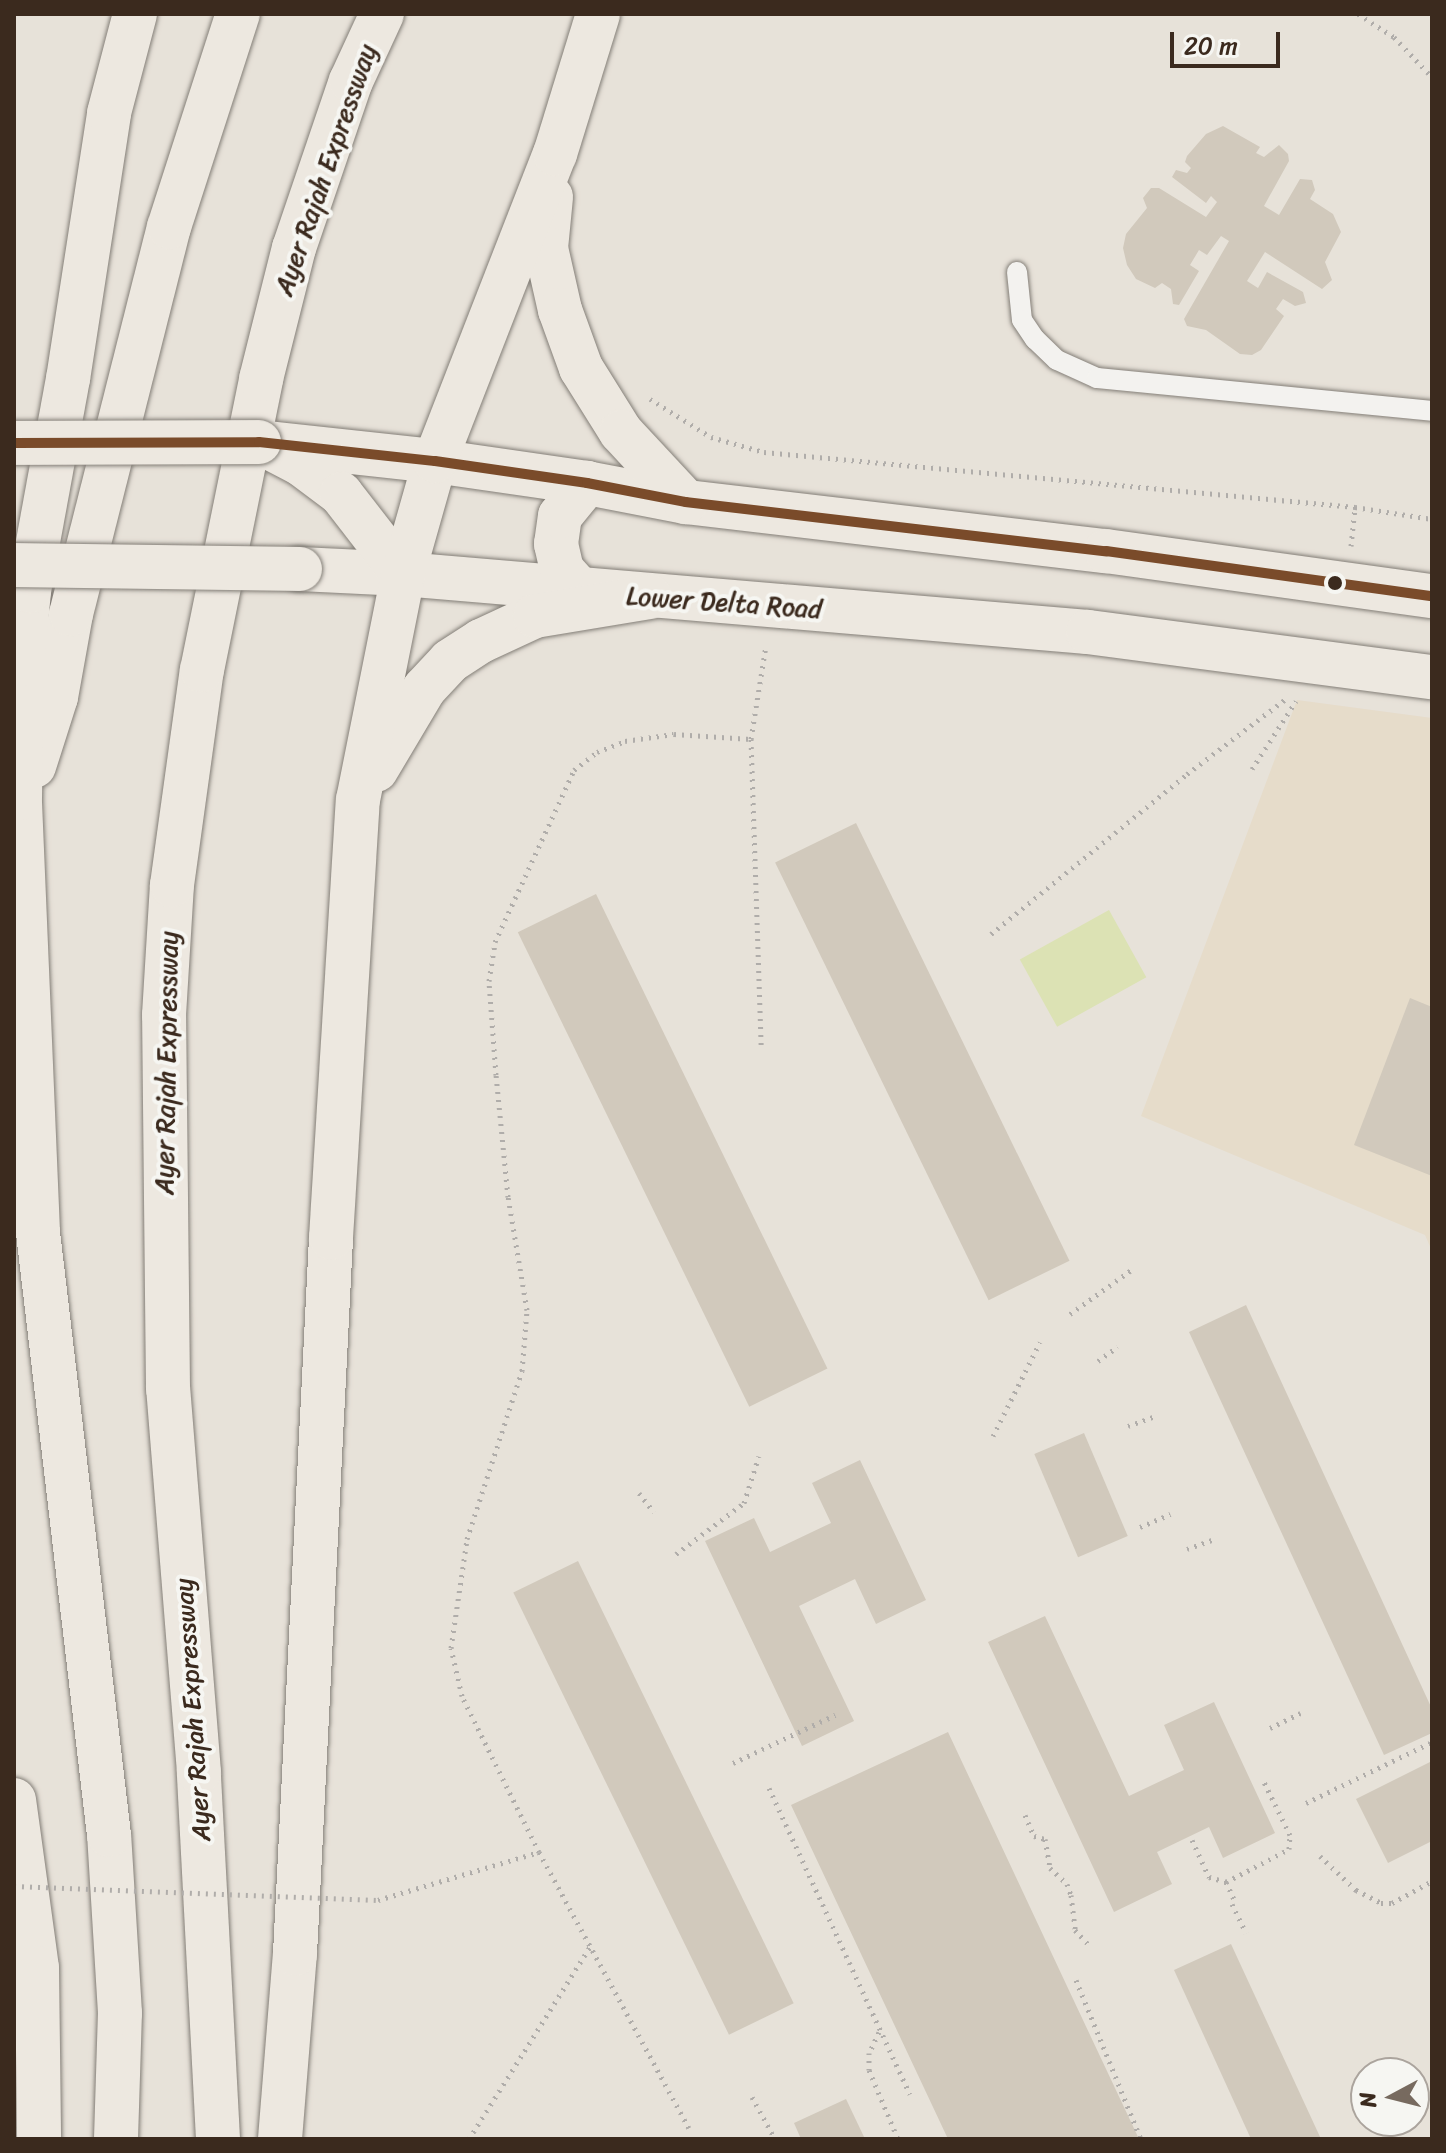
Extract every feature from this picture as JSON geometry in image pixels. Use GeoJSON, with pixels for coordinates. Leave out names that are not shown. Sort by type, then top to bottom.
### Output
{"type":"FeatureCollection","features":[{"type":"Feature","properties":{"kind":"main road"},"geometry":{"type":"LineString","coordinates":[[116,2139],[120,2013],[109,1835],[38,1232],[20,798],[22,664],[29,591],[68,379],[109,113],[135,14]]}},
{"type":"Feature","properties":{"kind":"main road"},"geometry":{"type":"LineString","coordinates":[[20,798],[42,747],[71,614],[169,227],[238,14]]}},
{"type":"Feature","properties":{"kind":"main road"},"geometry":{"type":"LineString","coordinates":[[351,81],[371,14]]}},
{"type":"Feature","properties":{"kind":"main road","name":"Ayer Rajah Expressway"},"geometry":{"type":"LineString","coordinates":[[218,2139],[199,1772],[168,1389],[164,1015],[172,885],[202,670],[261,379],[294,248],[351,81],[382,14]]}},
{"type":"Feature","properties":{"kind":"main road"},"geometry":{"type":"LineString","coordinates":[[280,2139],[295,1954],[331,1238],[358,800],[403,574],[435,461],[555,154],[598,14]]}},
{"type":"Feature","properties":{"kind":"main road"},"geometry":{"type":"LineString","coordinates":[[555,154],[546,248],[560,310],[581,368],[621,432],[686,502]]}},
{"type":"Feature","properties":{"kind":"main road"},"geometry":{"type":"LineString","coordinates":[[14,443],[259,442],[302,455],[435,461],[587,483],[686,502],[1106,551],[1432,596]]}},
{"type":"Feature","properties":{"kind":"main road"},"geometry":{"type":"LineString","coordinates":[[302,455],[341,494],[403,574]]}},
{"type":"Feature","properties":{"kind":"main road"},"geometry":{"type":"LineString","coordinates":[[581,591],[562,570],[556,544],[560,516],[587,483]]}},
{"type":"Feature","properties":{"kind":"main road","name":"Lower Delta Road"},"geometry":{"type":"LineString","coordinates":[[14,565],[300,569],[403,574],[1088,632],[1432,677]]}},
{"type":"Feature","properties":{"kind":"main road"},"geometry":{"type":"LineString","coordinates":[[358,800],[424,689],[450,661],[481,641],[535,616],[650,597]]}},
{"type":"Feature","properties":{"kind":"main road"},"geometry":{"type":"LineString","coordinates":[[14,1800],[37,1968],[39,2139]]}},
{"type":"Feature","properties":{"kind":"lane"},"geometry":{"type":"LineString","coordinates":[[1017,272],[1022,320],[1035,339],[1057,360],[1097,378],[1432,411]]}},
{"type":"Feature","properties":{"kind":"path"},"geometry":{"type":"LineString","coordinates":[[1358,14],[1394,37],[1432,77]]}},
{"type":"Feature","properties":{"kind":"path"},"geometry":{"type":"LineString","coordinates":[[648,397],[711,437],[764,452],[1355,507],[1432,519]]}},
{"type":"Feature","properties":{"kind":"path"},"geometry":{"type":"LineString","coordinates":[[761,1047],[751,739],[766,645]]}},
{"type":"Feature","properties":{"kind":"path"},"geometry":{"type":"LineString","coordinates":[[991,934],[1187,774],[1297,693],[1252,769]]}},
{"type":"Feature","properties":{"kind":"path"},"geometry":{"type":"LineString","coordinates":[[689,2128],[539,1852],[462,1696],[451,1648],[467,1539],[522,1371],[527,1310],[508,1197],[496,1075],[489,981],[495,942],[574,770],[597,752],[625,741],[674,734],[751,739]]}},
{"type":"Feature","properties":{"kind":"path"},"geometry":{"type":"LineString","coordinates":[[1070,1314],[1134,1268]]}},
{"type":"Feature","properties":{"kind":"path"},"geometry":{"type":"LineString","coordinates":[[993,1436],[1040,1342]]}},
{"type":"Feature","properties":{"kind":"path"},"geometry":{"type":"LineString","coordinates":[[1098,1361],[1117,1347]]}},
{"type":"Feature","properties":{"kind":"path"},"geometry":{"type":"LineString","coordinates":[[1128,1426],[1156,1416]]}},
{"type":"Feature","properties":{"kind":"path"},"geometry":{"type":"LineString","coordinates":[[676,1554],[744,1503],[759,1456]]}},
{"type":"Feature","properties":{"kind":"path"},"geometry":{"type":"LineString","coordinates":[[639,1493],[654,1512]]}},
{"type":"Feature","properties":{"kind":"path"},"geometry":{"type":"LineString","coordinates":[[1140,1527],[1170,1514]]}},
{"type":"Feature","properties":{"kind":"path"},"geometry":{"type":"LineString","coordinates":[[1187,1549],[1214,1539]]}},
{"type":"Feature","properties":{"kind":"path"},"geometry":{"type":"LineString","coordinates":[[1270,1728],[1301,1713]]}},
{"type":"Feature","properties":{"kind":"path"},"geometry":{"type":"LineString","coordinates":[[733,1763],[835,1715]]}},
{"type":"Feature","properties":{"kind":"path"},"geometry":{"type":"LineString","coordinates":[[1306,1803],[1432,1742]]}},
{"type":"Feature","properties":{"kind":"path"},"geometry":{"type":"LineString","coordinates":[[1192,1840],[1209,1877],[1226,1882],[1289,1849],[1290,1835],[1263,1780]]}},
{"type":"Feature","properties":{"kind":"path"},"geometry":{"type":"LineString","coordinates":[[769,1788],[910,2094]]}},
{"type":"Feature","properties":{"kind":"path"},"geometry":{"type":"LineString","coordinates":[[1025,1815],[1034,1836],[1045,1839],[1050,1868],[1067,1884],[1071,1895],[1075,1930],[1090,1946]]}},
{"type":"Feature","properties":{"kind":"path"},"geometry":{"type":"LineString","coordinates":[[14,1886],[378,1900],[539,1852]]}},
{"type":"Feature","properties":{"kind":"path"},"geometry":{"type":"LineString","coordinates":[[1320,1856],[1356,1890],[1381,1903],[1392,1903],[1432,1881]]}},
{"type":"Feature","properties":{"kind":"path"},"geometry":{"type":"LineString","coordinates":[[1226,1882],[1246,1933]]}},
{"type":"Feature","properties":{"kind":"path"},"geometry":{"type":"LineString","coordinates":[[469,2139],[590,1947]]}},
{"type":"Feature","properties":{"kind":"path"},"geometry":{"type":"LineString","coordinates":[[1076,1980],[1141,2139]]}},
{"type":"Feature","properties":{"kind":"path"},"geometry":{"type":"LineString","coordinates":[[880,2031],[869,2053],[869,2070],[898,2139]]}},
{"type":"Feature","properties":{"kind":"path"},"geometry":{"type":"LineString","coordinates":[[752,2097],[775,2139]]}},
{"type":"Feature","properties":{"kind":"shaded area"},"geometry":{"type":"Polygon","coordinates":[[[1297,700],[1432,718],[1432,1251],[1425,1235],[1141,1116],[1297,700]]]}},
{"type":"Feature","properties":{"kind":"green space"},"geometry":{"type":"Polygon","coordinates":[[[1109,910],[1146,977],[1057,1027],[1020,959],[1109,910]]]}},
{"type":"Feature","properties":{"kind":"building"},"geometry":{"type":"Polygon","coordinates":[[[1223,126],[1260,147],[1256,153],[1264,157],[1279,145],[1288,154],[1289,161],[1264,206],[1279,215],[1300,179],[1312,180],[1315,190],[1310,199],[1333,214],[1341,232],[1325,262],[1332,280],[1322,289],[1265,252],[1247,281],[1258,288],[1267,272],[1303,292],[1306,303],[1295,306],[1283,299],[1276,309],[1284,316],[1261,350],[1252,355],[1240,354],[1206,330],[1187,326],[1184,319],[1229,241],[1221,236],[1207,255],[1199,250],[1190,265],[1199,271],[1179,305],[1173,304],[1171,289],[1162,283],[1155,288],[1136,279],[1127,265],[1123,248],[1126,234],[1147,208],[1143,198],[1151,188],[1159,188],[1206,217],[1217,202],[1211,196],[1206,203],[1172,177],[1176,170],[1187,173],[1191,168],[1185,162],[1187,156],[1206,134],[1223,126]]]}},
{"type":"Feature","properties":{"kind":"building"},"geometry":{"type":"Polygon","coordinates":[[[856,823],[1069,1261],[989,1300],[775,862],[856,823]]]}},
{"type":"Feature","properties":{"kind":"building"},"geometry":{"type":"Polygon","coordinates":[[[596,894],[827,1369],[749,1407],[518,932],[596,894]]]}},
{"type":"Feature","properties":{"kind":"building"},"geometry":{"type":"Polygon","coordinates":[[[1410,998],[1432,1007],[1432,1176],[1354,1145],[1410,998]]]}},
{"type":"Feature","properties":{"kind":"building"},"geometry":{"type":"Polygon","coordinates":[[[1246,1305],[1432,1709],[1432,1733],[1384,1755],[1189,1332],[1246,1305]]]}},
{"type":"Feature","properties":{"kind":"building"},"geometry":{"type":"Polygon","coordinates":[[[1084,1433],[1128,1536],[1078,1557],[1034,1454],[1084,1433]]]}},
{"type":"Feature","properties":{"kind":"building"},"geometry":{"type":"Polygon","coordinates":[[[860,1460],[926,1600],[876,1624],[855,1579],[799,1606],[854,1721],[802,1746],[705,1541],[754,1518],[770,1552],[831,1523],[812,1483],[860,1460]]]}},
{"type":"Feature","properties":{"kind":"building"},"geometry":{"type":"Polygon","coordinates":[[[578,1561],[794,2003],[729,2035],[513,1593],[578,1561]]]}},
{"type":"Feature","properties":{"kind":"building"},"geometry":{"type":"Polygon","coordinates":[[[1045,1616],[1129,1796],[1184,1770],[1164,1725],[1214,1702],[1275,1833],[1223,1858],[1209,1827],[1157,1852],[1172,1884],[1114,1912],[988,1642],[1045,1616]]]}},
{"type":"Feature","properties":{"kind":"building"},"geometry":{"type":"Polygon","coordinates":[[[948,1732],[1139,2139],[948,2139],[791,1805],[948,1732]]]}},
{"type":"Feature","properties":{"kind":"building"},"geometry":{"type":"Polygon","coordinates":[[[1432,1761],[1432,1841],[1388,1863],[1356,1799],[1432,1761]]]}},
{"type":"Feature","properties":{"kind":"building"},"geometry":{"type":"Polygon","coordinates":[[[1231,1944],[1321,2139],[1251,2139],[1174,1970],[1231,1944]]]}},
{"type":"Feature","properties":{"kind":"building"},"geometry":{"type":"Polygon","coordinates":[[[846,2099],[865,2139],[801,2139],[794,2123],[846,2099]]]}},
{"type":"Feature","properties":{"kind":"transit line"},"geometry":{"type":"LineString","coordinates":[[14,443],[259,442],[435,461],[587,483],[686,502],[1106,551],[1432,596]]}}]}
